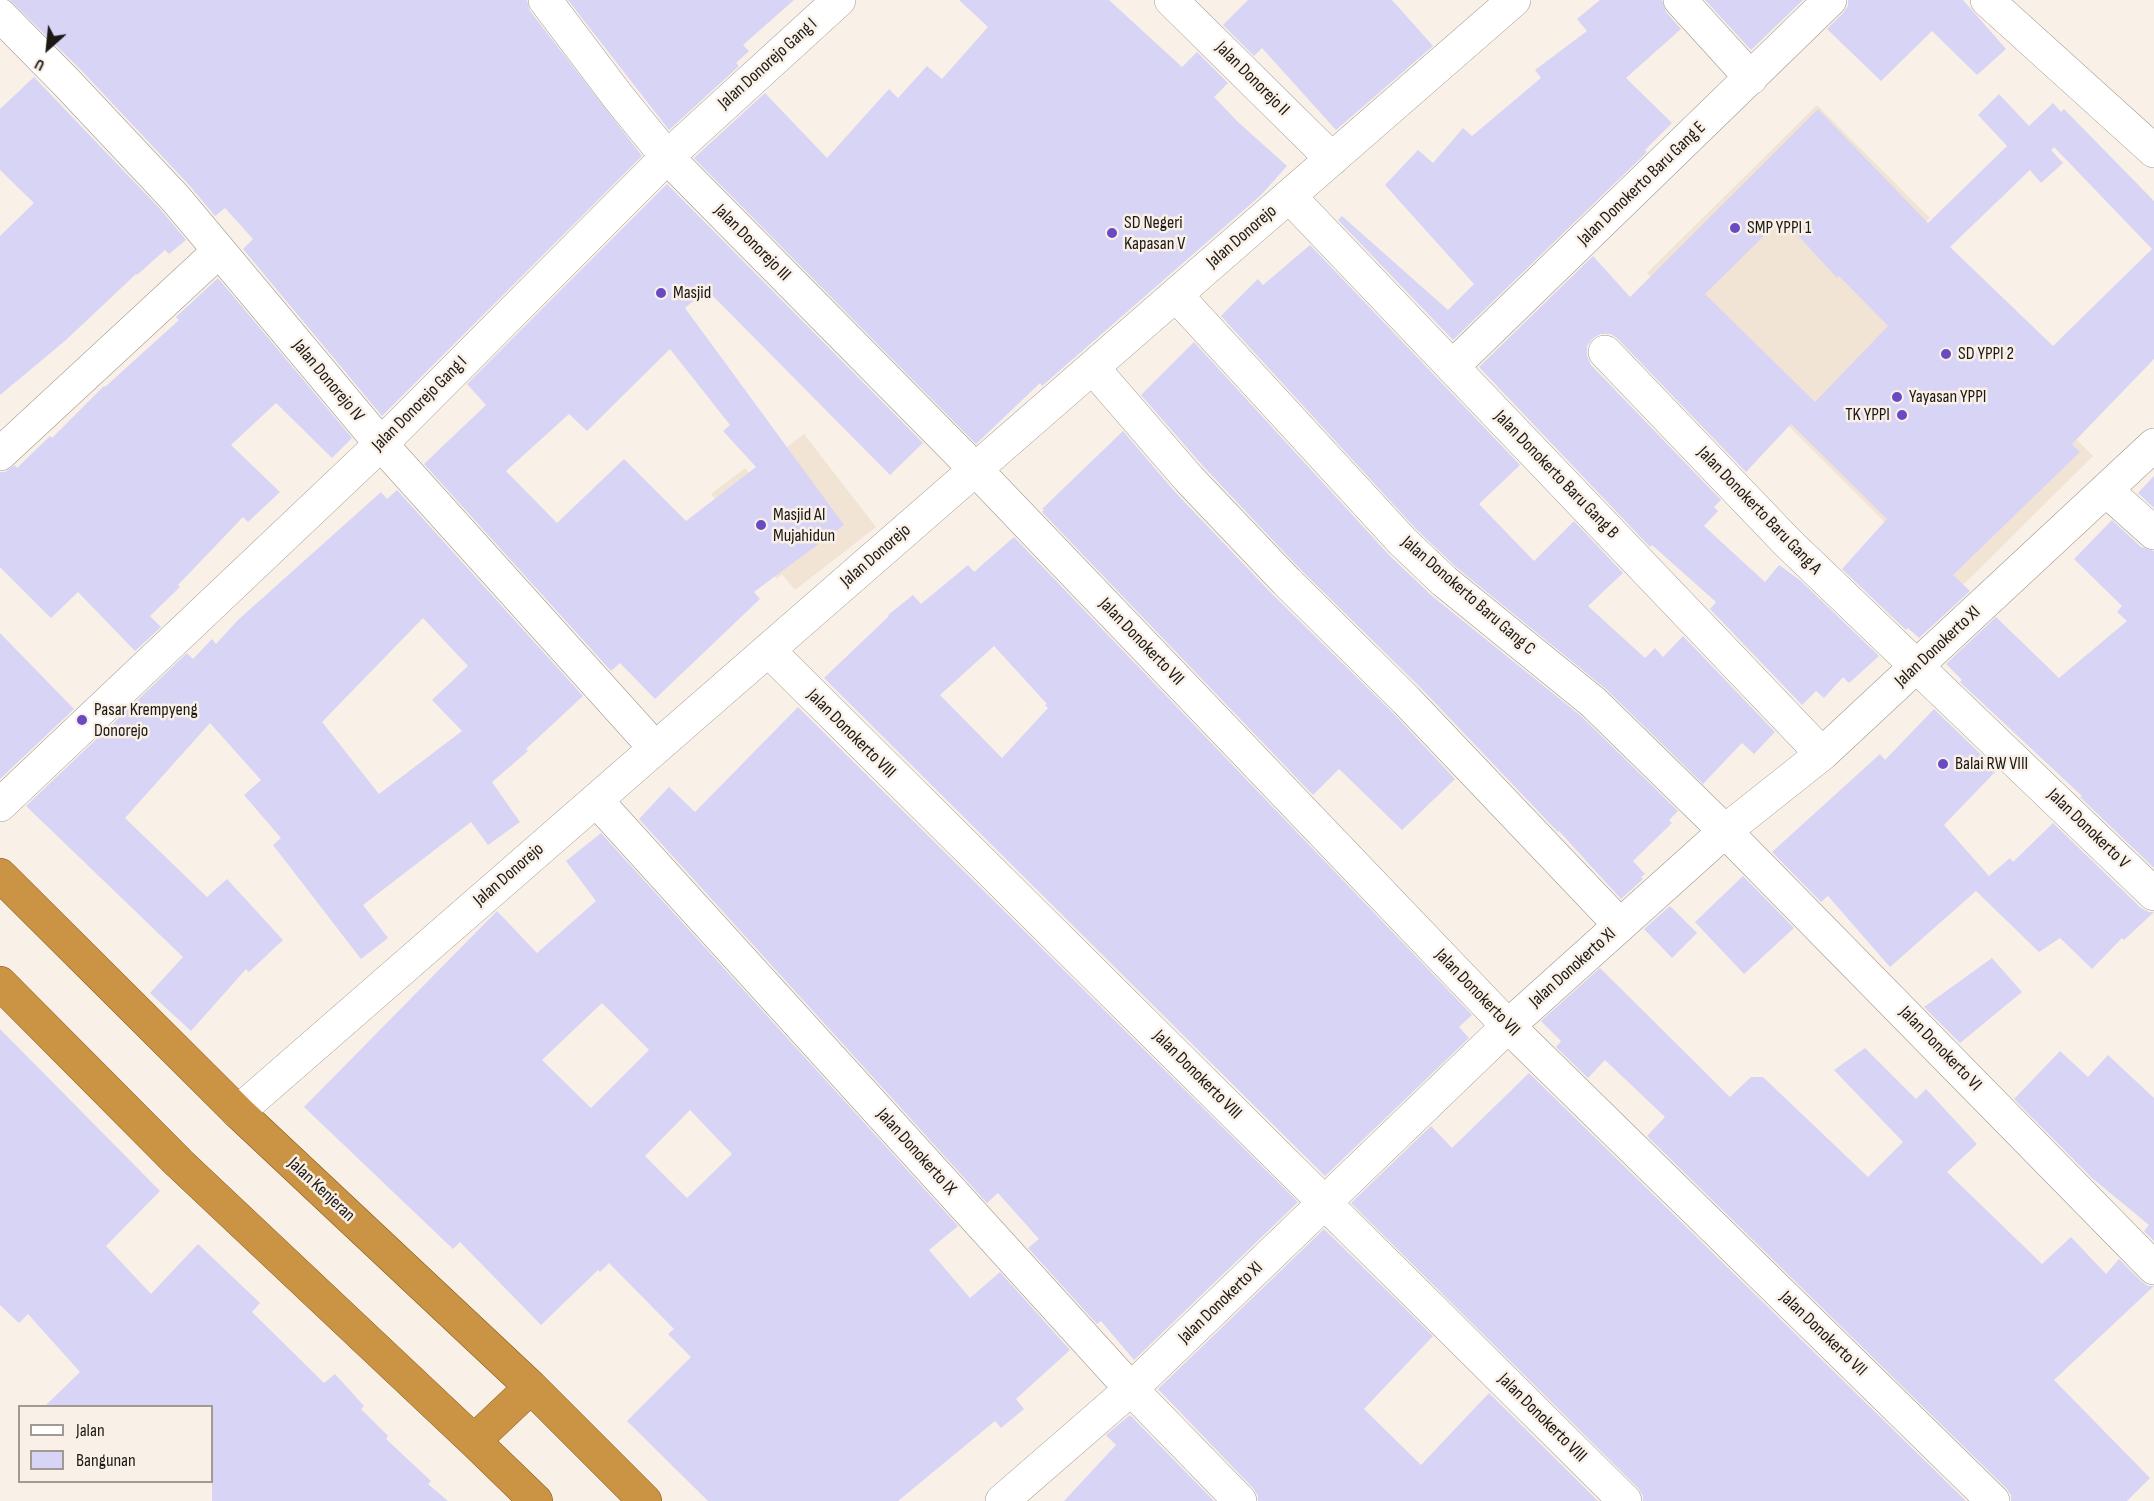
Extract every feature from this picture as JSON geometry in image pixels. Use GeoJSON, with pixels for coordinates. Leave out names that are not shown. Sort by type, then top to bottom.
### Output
{"type":"FeatureCollection","features":[{"type":"Feature","properties":{"kind":"highway","name":"Jalan Kenjeran"},"geometry":{"type":"LineString","coordinates":[[0,875],[238,1112],[531,1387],[645,1501]]}},
{"type":"Feature","properties":{"kind":"highway"},"geometry":{"type":"LineString","coordinates":[[0,983],[179,1163],[474,1441],[532,1500]]}},
{"type":"Feature","properties":{"kind":"highway"},"geometry":{"type":"LineString","coordinates":[[474,1441],[531,1387]]}},
{"type":"Feature","properties":{"kind":"street","name":"Jalan Donorejo III"},"geometry":{"type":"LineString","coordinates":[[545,0],[667,157],[976,470]]}},
{"type":"Feature","properties":{"kind":"street","name":"Jalan Donorejo Gang I"},"geometry":{"type":"LineString","coordinates":[[0,806],[381,444],[667,157],[838,0]]}},
{"type":"Feature","properties":{"kind":"street","name":"Jalan Donorejo II"},"geometry":{"type":"LineString","coordinates":[[1171,0],[1332,159]]}},
{"type":"Feature","properties":{"kind":"street"},"geometry":{"type":"LineString","coordinates":[[1680,0],[1751,78]]}},
{"type":"Feature","properties":{"kind":"street","name":"Jalan Donokerto Baru Gang E"},"geometry":{"type":"LineString","coordinates":[[1452,367],[1830,0]]}},
{"type":"Feature","properties":{"kind":"street"},"geometry":{"type":"LineString","coordinates":[[1987,0],[2154,151]]}},
{"type":"Feature","properties":{"kind":"street","name":"Jalan Donorejo"},"geometry":{"type":"LineString","coordinates":[[238,1112],[1332,159],[1495,6]]}},
{"type":"Feature","properties":{"kind":"street","name":"Jalan Donorejo IV"},"geometry":{"type":"LineString","coordinates":[[0,15],[176,199],[381,444],[655,748]]}},
{"type":"Feature","properties":{"kind":"street","name":"Jalan Donokerto Baru Gang B"},"geometry":{"type":"LineString","coordinates":[[1289,196],[1822,754]]}},
{"type":"Feature","properties":{"kind":"street"},"geometry":{"type":"LineString","coordinates":[[0,454],[218,252]]}},
{"type":"Feature","properties":{"kind":"street","name":"Jalan Donokerto Baru Gang C"},"geometry":{"type":"LineString","coordinates":[[1176,295],[1402,541],[1444,580],[1593,702],[1725,831]]}},
{"type":"Feature","properties":{"kind":"street","name":"Jalan Donokerto Baru Gang A"},"geometry":{"type":"LineString","coordinates":[[1605,352],[1787,542],[1917,666]]}},
{"type":"Feature","properties":{"kind":"street"},"geometry":{"type":"LineString","coordinates":[[1093,368],[1189,479],[1287,582],[1406,700],[1620,925]]}},
{"type":"Feature","properties":{"kind":"street","name":"Jalan Donokerto XI"},"geometry":{"type":"LineString","coordinates":[[1002,1501],[1131,1389],[1508,1026],[1725,831],[1822,754],[2154,446]]}},
{"type":"Feature","properties":{"kind":"street","name":"Jalan Donokerto VII"},"geometry":{"type":"LineString","coordinates":[[976,470],[1508,1026],[1993,1501]]}},
{"type":"Feature","properties":{"kind":"street"},"geometry":{"type":"LineString","coordinates":[[2106,490],[2154,533]]}},
{"type":"Feature","properties":{"kind":"street","name":"Jalan Donokerto VIII"},"geometry":{"type":"LineString","coordinates":[[768,650],[1625,1501]]}},
{"type":"Feature","properties":{"kind":"street","name":"Jalan Donokerto V"},"geometry":{"type":"LineString","coordinates":[[1917,666],[2154,894]]}},
{"type":"Feature","properties":{"kind":"street","name":"Jalan Donokerto IX"},"geometry":{"type":"LineString","coordinates":[[596,800],[1131,1389],[1240,1501]]}},
{"type":"Feature","properties":{"kind":"street","name":"Jalan Donokerto VI"},"geometry":{"type":"LineString","coordinates":[[1725,831],[2154,1268]]}},
{"type":"Feature","properties":{"kind":"shaded area","name":"Yayasan YPPI"},"geometry":{"type":"Polygon","coordinates":[[[1817,105],[1930,218],[1893,254],[2093,456],[1955,593],[1702,339],[1706,333],[1647,273],[1817,105]]]}},
{"type":"Feature","properties":{"kind":"shaded area"},"geometry":{"type":"Polygon","coordinates":[[[804,434],[876,527],[795,590],[782,574],[777,579],[711,494],[745,468],[751,475],[804,434]]]}},
{"type":"Feature","properties":{"kind":"building"},"geometry":{"type":"Polygon","coordinates":[[[10,0],[527,0],[530,11],[642,156],[382,416],[243,249],[253,239],[225,208],[215,216],[190,186],[82,71],[10,0]]]}},
{"type":"Feature","properties":{"kind":"building"},"geometry":{"type":"Polygon","coordinates":[[[568,0],[794,0],[743,45],[749,51],[736,63],[739,66],[669,130],[568,0]]]}},
{"type":"Feature","properties":{"kind":"building"},"geometry":{"type":"Polygon","coordinates":[[[959,0],[1109,0],[1182,67],[1197,52],[1228,83],[1214,97],[1287,166],[1261,195],[1042,386],[1040,383],[976,444],[694,158],[765,93],[827,158],[889,89],[898,98],[927,66],[942,79],[988,27],[959,0]]]}},
{"type":"Feature","properties":{"kind":"building"},"geometry":{"type":"Polygon","coordinates":[[[1248,0],[1392,0],[1433,46],[1336,130],[1262,48],[1254,56],[1223,25],[1248,0]]]}},
{"type":"Feature","properties":{"kind":"building"},"geometry":{"type":"Polygon","coordinates":[[[1600,0],[1662,0],[1666,12],[1681,29],[1626,78],[1672,123],[1645,150],[1647,152],[1453,340],[1338,220],[1342,216],[1448,310],[1474,284],[1385,185],[1418,150],[1433,163],[1463,128],[1472,136],[1541,78],[1535,70],[1587,31],[1577,19],[1600,0]]]}},
{"type":"Feature","properties":{"kind":"building"},"geometry":{"type":"Polygon","coordinates":[[[1705,0],[1803,0],[1751,50],[1705,0]]]}},
{"type":"Feature","properties":{"kind":"building"},"geometry":{"type":"Polygon","coordinates":[[[1848,0],[1963,0],[2006,49],[1977,75],[1932,31],[1881,81],[1827,29],[1843,13],[1848,6],[1848,0]]]}},
{"type":"Feature","properties":{"kind":"building"},"geometry":{"type":"Polygon","coordinates":[[[34,77],[162,211],[186,240],[169,254],[165,250],[136,274],[66,340],[0,395],[0,236],[34,203],[0,170],[0,109],[34,77]]]}},
{"type":"Feature","properties":{"kind":"building"},"geometry":{"type":"Polygon","coordinates":[[[1999,94],[2029,126],[2053,103],[2061,112],[2064,109],[2154,201],[2154,359],[2072,444],[2080,452],[1953,575],[1970,591],[1919,638],[1908,628],[1906,630],[1842,569],[1887,519],[1791,424],[1746,472],[1618,339],[1611,334],[1601,334],[1593,338],[1587,346],[1587,356],[1591,365],[1721,500],[1714,507],[1718,511],[1704,526],[1765,582],[1779,565],[1801,581],[1879,656],[1849,683],[1843,677],[1824,698],[1816,691],[1802,705],[1710,609],[1716,602],[1652,545],[1650,547],[1479,367],[1593,256],[1630,297],[1818,109],[1928,223],[2007,146],[1978,115],[1999,94]],[[2054,147],[2051,150],[2063,163],[2041,183],[2030,170],[1950,247],[2053,346],[2152,249],[2054,147]],[[1782,218],[1705,294],[1815,402],[1888,326],[1839,276],[1837,278],[1782,218]]]}},
{"type":"Feature","properties":{"kind":"building"},"geometry":{"type":"Polygon","coordinates":[[[667,184],[923,443],[890,475],[707,290],[685,308],[844,525],[754,592],[760,599],[655,699],[620,663],[611,671],[424,464],[486,405],[467,384],[667,184]],[[670,349],[587,431],[569,414],[506,471],[557,523],[624,459],[686,521],[756,467],[723,431],[730,425],[670,349]]]}},
{"type":"Feature","properties":{"kind":"building"},"geometry":{"type":"Polygon","coordinates":[[[1310,245],[1520,465],[1479,504],[1534,561],[1574,521],[1623,573],[1588,606],[1645,658],[1655,648],[1663,657],[1683,636],[1775,732],[1754,754],[1742,743],[1703,784],[1606,689],[1456,567],[1415,528],[1221,316],[1258,279],[1263,285],[1310,245]]]}},
{"type":"Feature","properties":{"kind":"building"},"geometry":{"type":"Polygon","coordinates":[[[218,278],[352,438],[332,458],[276,403],[231,445],[280,492],[248,522],[243,517],[178,585],[180,587],[150,616],[161,627],[135,651],[78,592],[51,618],[0,567],[0,472],[5,472],[15,465],[17,468],[50,436],[52,438],[104,386],[179,320],[176,317],[218,278]]]}},
{"type":"Feature","properties":{"kind":"building"},"geometry":{"type":"Polygon","coordinates":[[[1194,342],[1389,555],[1432,596],[1581,716],[1678,811],[1669,820],[1672,823],[1633,861],[1645,874],[1641,877],[1643,879],[1621,899],[1420,687],[1300,569],[1203,466],[1141,395],[1194,342]]]}},
{"type":"Feature","properties":{"kind":"building"},"geometry":{"type":"Polygon","coordinates":[[[1123,431],[1175,492],[1273,595],[1393,713],[1455,779],[1402,830],[1339,769],[1313,795],[1042,512],[1044,510],[1042,509],[1123,431]]]}},
{"type":"Feature","properties":{"kind":"building"},"geometry":{"type":"Polygon","coordinates":[[[2154,476],[2154,508],[2138,493],[2154,476]]]}},
{"type":"Feature","properties":{"kind":"building"},"geometry":{"type":"Polygon","coordinates":[[[397,490],[583,696],[526,749],[528,751],[492,782],[520,822],[488,845],[471,822],[363,905],[388,938],[361,959],[273,845],[281,838],[244,795],[261,780],[210,723],[125,818],[207,897],[227,879],[283,940],[249,972],[246,969],[191,1031],[150,993],[183,957],[26,806],[187,653],[193,659],[212,639],[216,644],[238,620],[381,492],[387,499],[397,490]],[[423,618],[322,722],[379,794],[462,731],[432,700],[468,666],[423,618]]]}},
{"type":"Feature","properties":{"kind":"building"},"geometry":{"type":"Polygon","coordinates":[[[2112,520],[2141,547],[2154,551],[2154,868],[2080,797],[2082,796],[1960,682],[1962,680],[1946,664],[1996,617],[2059,678],[2127,621],[2117,612],[2122,606],[2074,559],[2112,520]]]}},
{"type":"Feature","properties":{"kind":"building"},"geometry":{"type":"Polygon","coordinates":[[[1014,537],[1472,1015],[1459,1027],[1469,1038],[1325,1176],[824,678],[888,615],[913,595],[921,604],[968,565],[974,572],[1014,537]],[[994,646],[940,695],[1002,758],[1048,708],[1045,705],[1047,704],[994,646]]]}},
{"type":"Feature","properties":{"kind":"building"},"geometry":{"type":"Polygon","coordinates":[[[0,633],[74,709],[0,779],[0,633]]]}},
{"type":"Feature","properties":{"kind":"building"},"geometry":{"type":"Polygon","coordinates":[[[798,707],[1298,1202],[1134,1360],[1101,1321],[1097,1324],[1028,1248],[1039,1239],[998,1193],[987,1203],[639,819],[669,787],[695,812],[798,707]]]}},
{"type":"Feature","properties":{"kind":"building"},"geometry":{"type":"Polygon","coordinates":[[[1934,709],[1997,770],[1944,825],[1989,876],[2010,858],[2013,862],[2053,823],[2141,908],[2154,912],[2124,940],[2122,938],[2092,969],[2060,938],[2039,952],[1976,891],[1890,967],[1828,896],[1821,902],[1772,852],[1880,754],[1885,760],[1934,709]]]}},
{"type":"Feature","properties":{"kind":"building"},"geometry":{"type":"Polygon","coordinates":[[[601,833],[958,1226],[929,1250],[970,1298],[1000,1272],[1070,1350],[1016,1399],[1024,1409],[1001,1428],[995,1421],[898,1501],[708,1501],[627,1421],[691,1357],[668,1334],[674,1329],[609,1263],[600,1272],[598,1270],[541,1325],[460,1242],[453,1249],[304,1107],[497,911],[537,953],[596,901],[566,861],[601,833]],[[602,1003],[542,1060],[591,1108],[649,1050],[602,1003]],[[690,1110],[645,1156],[687,1198],[732,1154],[690,1110]]]}},
{"type":"Feature","properties":{"kind":"building"},"geometry":{"type":"Polygon","coordinates":[[[1743,876],[1794,928],[1744,974],[1695,922],[1743,876]]]}},
{"type":"Feature","properties":{"kind":"building"},"geometry":{"type":"Polygon","coordinates":[[[1670,906],[1697,933],[1672,958],[1644,929],[1670,906]]]}},
{"type":"Feature","properties":{"kind":"building"},"geometry":{"type":"Polygon","coordinates":[[[1992,958],[2022,992],[1960,1043],[1924,1007],[1992,958]]]}},
{"type":"Feature","properties":{"kind":"building"},"geometry":{"type":"Polygon","coordinates":[[[1600,968],[1730,1097],[1751,1077],[1763,1077],[1868,1177],[1903,1142],[1834,1070],[1865,1048],[1916,1099],[1926,1089],[1977,1144],[1947,1172],[2042,1264],[2071,1237],[2106,1274],[2119,1259],[2141,1281],[2148,1286],[2154,1286],[2054,1380],[2150,1478],[2127,1501],[2011,1501],[2011,1495],[2006,1488],[1647,1136],[1665,1117],[1605,1060],[1588,1078],[1556,1047],[1561,1041],[1541,1021],[1600,968]]]}},
{"type":"Feature","properties":{"kind":"building"},"geometry":{"type":"Polygon","coordinates":[[[0,1029],[160,1191],[106,1246],[151,1294],[198,1244],[260,1303],[252,1312],[324,1383],[335,1374],[364,1406],[361,1409],[388,1436],[386,1439],[431,1481],[428,1484],[448,1501],[212,1501],[213,1405],[46,1405],[80,1372],[28,1314],[19,1323],[0,1305],[0,1029]]]}},
{"type":"Feature","properties":{"kind":"building"},"geometry":{"type":"Polygon","coordinates":[[[2060,1051],[2088,1077],[2108,1055],[2154,1098],[2154,1241],[2144,1231],[2149,1225],[2092,1178],[2014,1099],[2060,1051]]]}},
{"type":"Feature","properties":{"kind":"building"},"geometry":{"type":"Polygon","coordinates":[[[1529,1073],[1966,1501],[1643,1501],[1638,1488],[1351,1203],[1431,1126],[1452,1148],[1529,1073]]]}},
{"type":"Feature","properties":{"kind":"building"},"geometry":{"type":"Polygon","coordinates":[[[1324,1229],[1433,1336],[1364,1409],[1421,1465],[1489,1393],[1598,1501],[1258,1501],[1253,1488],[1158,1389],[1324,1229]]]}},
{"type":"Feature","properties":{"kind":"building"},"geometry":{"type":"Polygon","coordinates":[[[1130,1415],[1214,1501],[1064,1501],[1116,1445],[1106,1435],[1130,1415]]]}},
{"type":"Feature","properties":{"kind":"place","name":"SMP YPPI 1"},"geometry":{"type":"Point","coordinates":[1735,228]}},
{"type":"Feature","properties":{"kind":"place","name":"SD Negeri Kapasan V"},"geometry":{"type":"Point","coordinates":[1112,233]}},
{"type":"Feature","properties":{"kind":"place","name":"Masjid"},"geometry":{"type":"Point","coordinates":[661,293]}},
{"type":"Feature","properties":{"kind":"place","name":"SD YPPI 2"},"geometry":{"type":"Point","coordinates":[1946,354]}},
{"type":"Feature","properties":{"kind":"place","name":"Yayasan YPPI"},"geometry":{"type":"Point","coordinates":[1897,397]}},
{"type":"Feature","properties":{"kind":"place","name":"TK YPPI"},"geometry":{"type":"Point","coordinates":[1902,415]}},
{"type":"Feature","properties":{"kind":"place","name":"Masjid Al Mujahidun"},"geometry":{"type":"Point","coordinates":[761,525]}},
{"type":"Feature","properties":{"kind":"place","name":"Pasar Krempyeng Donorejo"},"geometry":{"type":"Point","coordinates":[82,720]}},
{"type":"Feature","properties":{"kind":"place","name":"Balai RW VIII"},"geometry":{"type":"Point","coordinates":[1943,764]}}]}
